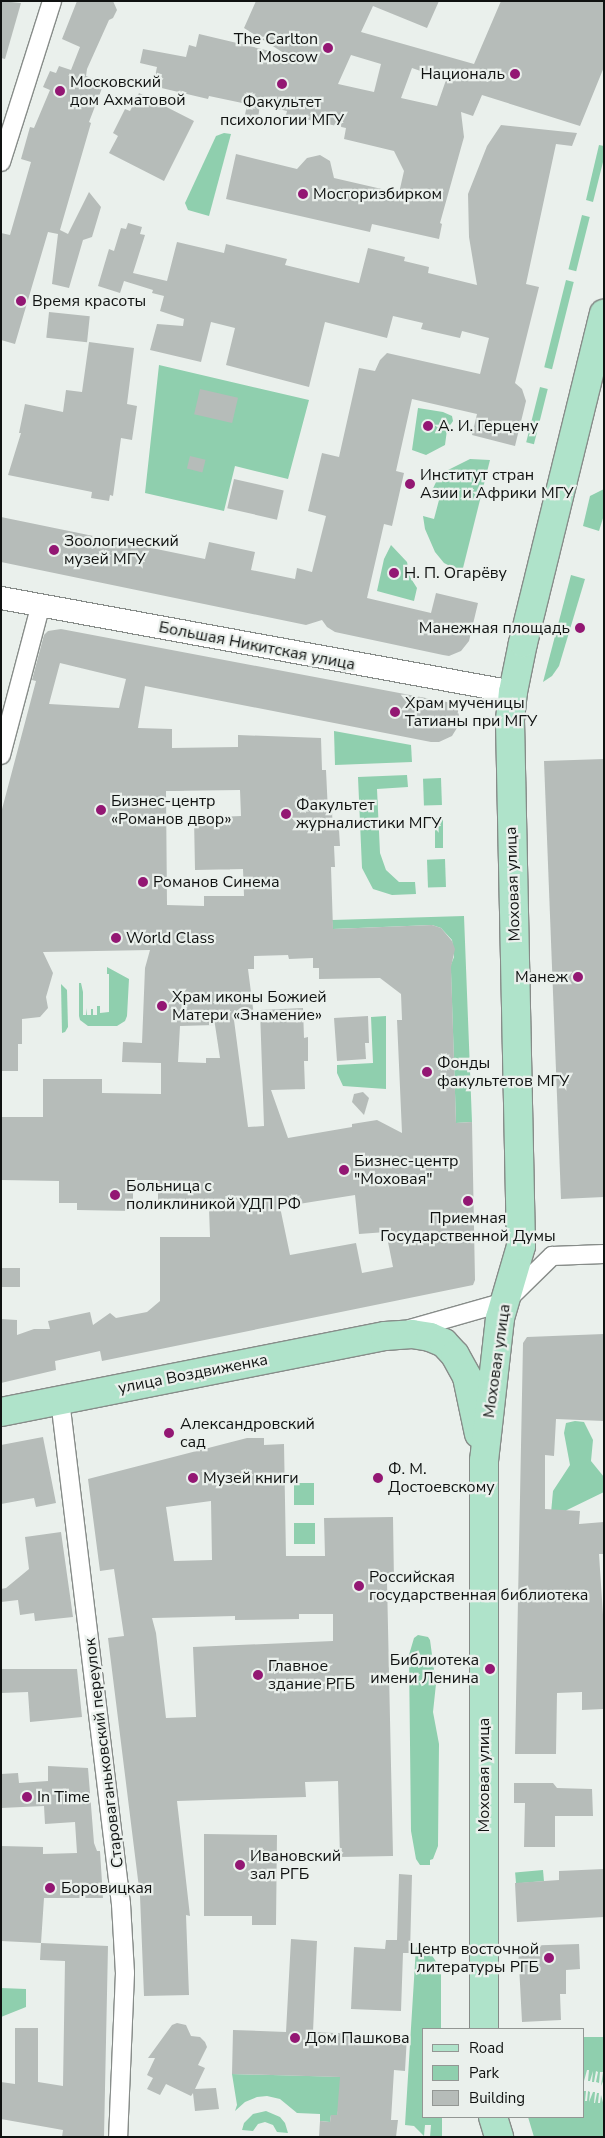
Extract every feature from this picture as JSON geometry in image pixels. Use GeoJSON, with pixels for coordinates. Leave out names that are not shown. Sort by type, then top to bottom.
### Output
{"type":"FeatureCollection","features":[{"type":"Feature","properties":{"kind":"main road","name":"Моховая улица"},"geometry":{"type":"LineString","coordinates":[[484,2028],[484,1462],[500,1318],[521,1246],[517,993],[509,763],[513,692],[604,314]]}},
{"type":"Feature","properties":{"kind":"main road","name":"улица Воздвиженка"},"geometry":{"type":"LineString","coordinates":[[1,1412],[385,1336],[412,1334],[430,1337],[444,1343],[455,1354],[467,1377]]}},
{"type":"Feature","properties":{"kind":"main road","name":"Моховая улица"},"geometry":{"type":"LineString","coordinates":[[467,1377],[484,1462]]}},
{"type":"Feature","properties":{"kind":"main road"},"geometry":{"type":"LineString","coordinates":[[479,2137],[480,2118]]}},
{"type":"Feature","properties":{"kind":"main road"},"geometry":{"type":"LineString","coordinates":[[493,2118],[499,2137]]}},
{"type":"Feature","properties":{"kind":"street"},"geometry":{"type":"LineString","coordinates":[[1,162],[52,1]]}},
{"type":"Feature","properties":{"kind":"street","name":"Большая Никитская улица"},"geometry":{"type":"LineString","coordinates":[[1,598],[40,607],[513,692]]}},
{"type":"Feature","properties":{"kind":"street"},"geometry":{"type":"LineString","coordinates":[[1,755],[40,607]]}},
{"type":"Feature","properties":{"kind":"street","name":"улица Воздвиженка"},"geometry":{"type":"LineString","coordinates":[[385,1336],[505,1302],[552,1256],[604,1254]]}},
{"type":"Feature","properties":{"kind":"street","name":"Староваганьковский переулок"},"geometry":{"type":"LineString","coordinates":[[60,1400],[121,1904],[125,1973],[118,2137]]}},
{"type":"Feature","properties":{"kind":"green space"},"geometry":{"type":"Polygon","coordinates":[[[224,133],[231,134],[209,216],[188,210],[185,203],[216,136],[224,133]]]}},
{"type":"Feature","properties":{"kind":"green space"},"geometry":{"type":"Polygon","coordinates":[[[599,145],[604,146],[604,158],[593,202],[586,200],[599,145]]]}},
{"type":"Feature","properties":{"kind":"green space"},"geometry":{"type":"Polygon","coordinates":[[[582,215],[590,217],[576,271],[568,269],[582,215]]]}},
{"type":"Feature","properties":{"kind":"green space"},"geometry":{"type":"Polygon","coordinates":[[[566,280],[574,282],[552,369],[544,367],[566,280]]]}},
{"type":"Feature","properties":{"kind":"green space"},"geometry":{"type":"Polygon","coordinates":[[[159,365],[309,400],[288,479],[235,466],[224,511],[145,493],[159,365]]]}},
{"type":"Feature","properties":{"kind":"green space"},"geometry":{"type":"Polygon","coordinates":[[[540,387],[548,389],[534,444],[526,442],[540,387]]]}},
{"type":"Feature","properties":{"kind":"green space"},"geometry":{"type":"Polygon","coordinates":[[[418,408],[443,412],[452,416],[453,421],[447,430],[445,445],[426,455],[412,450],[418,408]]]}},
{"type":"Feature","properties":{"kind":"green space"},"geometry":{"type":"Polygon","coordinates":[[[470,459],[490,460],[462,572],[444,563],[435,552],[425,529],[423,516],[434,519],[439,500],[429,497],[437,480],[444,472],[470,459]]]}},
{"type":"Feature","properties":{"kind":"green space"},"geometry":{"type":"Polygon","coordinates":[[[604,489],[604,515],[599,531],[583,526],[590,496],[604,489]]]}},
{"type":"Feature","properties":{"kind":"green space"},"geometry":{"type":"Polygon","coordinates":[[[391,545],[407,562],[410,577],[417,588],[414,601],[377,591],[384,559],[391,545]]]}},
{"type":"Feature","properties":{"kind":"green space"},"geometry":{"type":"Polygon","coordinates":[[[571,575],[585,579],[559,666],[552,676],[543,682],[571,575]]]}},
{"type":"Feature","properties":{"kind":"green space"},"geometry":{"type":"Polygon","coordinates":[[[334,731],[411,745],[412,762],[335,765],[334,731]]]}},
{"type":"Feature","properties":{"kind":"green space"},"geometry":{"type":"Polygon","coordinates":[[[407,775],[408,787],[377,789],[380,853],[386,870],[399,882],[415,882],[416,894],[392,895],[373,889],[362,868],[358,777],[407,775]]]}},
{"type":"Feature","properties":{"kind":"green space"},"geometry":{"type":"Polygon","coordinates":[[[441,778],[442,805],[424,806],[423,779],[441,778]]]}},
{"type":"Feature","properties":{"kind":"green space"},"geometry":{"type":"Polygon","coordinates":[[[435,818],[443,818],[443,848],[435,848],[435,818]]]}},
{"type":"Feature","properties":{"kind":"green space"},"geometry":{"type":"Polygon","coordinates":[[[445,859],[446,887],[428,888],[427,860],[445,859]]]}},
{"type":"Feature","properties":{"kind":"green space"},"geometry":{"type":"Polygon","coordinates":[[[464,916],[472,1122],[456,1123],[451,972],[448,972],[454,957],[452,940],[441,928],[432,925],[333,929],[332,920],[464,916]]]}},
{"type":"Feature","properties":{"kind":"green space"},"geometry":{"type":"Polygon","coordinates":[[[107,967],[129,979],[127,1016],[125,1021],[117,1026],[88,1026],[80,1020],[79,1016],[79,983],[81,983],[83,992],[83,1015],[86,1015],[86,1008],[87,1015],[91,1015],[91,1009],[93,1009],[93,1015],[97,1015],[97,1006],[100,1006],[100,1013],[109,1012],[109,974],[107,974],[107,967]]]}},
{"type":"Feature","properties":{"kind":"green space"},"geometry":{"type":"Polygon","coordinates":[[[61,984],[67,990],[68,1027],[62,1033],[61,984]]]}},
{"type":"Feature","properties":{"kind":"green space"},"geometry":{"type":"Polygon","coordinates":[[[386,1016],[386,1089],[343,1086],[337,1073],[337,1065],[373,1063],[371,1017],[386,1016]]]}},
{"type":"Feature","properties":{"kind":"green space"},"geometry":{"type":"Polygon","coordinates":[[[584,1422],[593,1440],[591,1461],[604,1477],[604,1492],[567,1510],[550,1524],[553,1491],[570,1465],[564,1433],[566,1423],[584,1422]]]}},
{"type":"Feature","properties":{"kind":"green space"},"geometry":{"type":"Polygon","coordinates":[[[294,1483],[314,1483],[314,1505],[294,1505],[294,1483]]]}},
{"type":"Feature","properties":{"kind":"green space"},"geometry":{"type":"Polygon","coordinates":[[[294,1523],[315,1523],[315,1544],[294,1544],[294,1523]]]}},
{"type":"Feature","properties":{"kind":"green space"},"geometry":{"type":"Polygon","coordinates":[[[418,1635],[428,1637],[430,1640],[436,1684],[433,1712],[439,1744],[438,1846],[433,1859],[430,1860],[430,1865],[420,1865],[416,1859],[411,1831],[409,1655],[414,1638],[418,1635]]]}},
{"type":"Feature","properties":{"kind":"green space"},"geometry":{"type":"Polygon","coordinates":[[[543,1870],[544,1881],[516,1883],[515,1872],[543,1870]]]}},
{"type":"Feature","properties":{"kind":"green space"},"geometry":{"type":"Polygon","coordinates":[[[416,1947],[429,1951],[441,1969],[441,2028],[422,2028],[422,2118],[442,2118],[442,2137],[430,2137],[431,2125],[425,2125],[424,2136],[414,2126],[405,2125],[416,1947]]]}},
{"type":"Feature","properties":{"kind":"green space"},"geometry":{"type":"Polygon","coordinates":[[[1,1988],[26,1989],[26,2007],[1,2017],[1,1988]]]}},
{"type":"Feature","properties":{"kind":"green space"},"geometry":{"type":"Polygon","coordinates":[[[585,2037],[604,2037],[604,2079],[601,2086],[603,2072],[600,2072],[599,2083],[596,2082],[598,2072],[596,2071],[594,2082],[592,2082],[593,2071],[590,2081],[588,2081],[589,2070],[587,2070],[585,2077],[585,2037]]]}},
{"type":"Feature","properties":{"kind":"green space"},"geometry":{"type":"Polygon","coordinates":[[[232,2074],[346,2077],[337,2115],[331,2115],[330,2122],[320,2121],[320,2114],[297,2113],[280,2099],[267,2096],[257,2097],[245,2102],[235,2111],[237,2105],[232,2074]]]}},
{"type":"Feature","properties":{"kind":"green space"},"geometry":{"type":"Polygon","coordinates":[[[588,2091],[590,2092],[589,2102],[593,2092],[595,2092],[594,2103],[597,2093],[599,2093],[598,2103],[600,2103],[601,2095],[604,2106],[604,2137],[534,2137],[528,2118],[585,2118],[585,2101],[587,2101],[588,2091]]]}},
{"type":"Feature","properties":{"kind":"green space"},"geometry":{"type":"Polygon","coordinates":[[[266,2111],[280,2117],[285,2123],[288,2133],[277,2132],[273,2125],[265,2122],[258,2124],[253,2131],[242,2130],[244,2123],[253,2114],[266,2111]]]}},
{"type":"Feature","properties":{"kind":"building"},"geometry":{"type":"Polygon","coordinates":[[[1,1],[21,3],[5,59],[1,58],[1,1]]]}},
{"type":"Feature","properties":{"kind":"building"},"geometry":{"type":"Polygon","coordinates":[[[77,1],[113,1],[117,10],[113,18],[109,20],[87,69],[86,76],[104,83],[89,122],[91,123],[60,230],[68,234],[89,192],[101,207],[92,237],[83,240],[69,288],[52,284],[58,234],[48,232],[15,344],[1,340],[1,233],[10,235],[31,162],[21,159],[30,127],[34,128],[50,90],[43,87],[50,71],[56,73],[59,66],[71,70],[80,47],[62,39],[77,1]]]}},
{"type":"Feature","properties":{"kind":"building"},"geometry":{"type":"Polygon","coordinates":[[[256,1],[439,1],[427,28],[373,6],[361,32],[474,64],[501,1],[604,1],[604,67],[580,126],[482,95],[473,116],[461,112],[464,137],[440,223],[442,224],[439,239],[372,224],[370,232],[226,199],[236,154],[297,169],[307,158],[320,155],[330,161],[334,178],[399,193],[404,171],[394,151],[344,139],[346,128],[286,115],[287,111],[260,105],[258,118],[245,115],[247,104],[209,96],[208,99],[153,86],[157,67],[140,63],[143,49],[186,57],[189,45],[196,47],[199,34],[287,55],[244,28],[256,1]],[[351,55],[338,84],[374,92],[381,64],[351,55]],[[412,68],[401,98],[437,106],[446,80],[412,68]]]}},
{"type":"Feature","properties":{"kind":"building"},"geometry":{"type":"Polygon","coordinates":[[[139,93],[194,121],[164,181],[109,153],[118,136],[113,133],[125,109],[130,111],[139,93]]]}},
{"type":"Feature","properties":{"kind":"building"},"geometry":{"type":"Polygon","coordinates":[[[501,125],[577,133],[572,146],[556,144],[526,284],[539,287],[515,383],[522,389],[526,401],[515,446],[472,435],[477,414],[412,399],[396,471],[404,473],[392,526],[384,524],[367,598],[431,613],[436,593],[478,603],[469,641],[461,651],[449,656],[443,655],[335,632],[327,627],[322,620],[306,625],[1,562],[1,517],[205,559],[209,542],[255,552],[251,570],[295,579],[297,568],[312,572],[326,516],[308,511],[322,453],[339,457],[359,368],[375,371],[380,360],[387,353],[480,374],[489,338],[462,331],[460,338],[421,329],[423,323],[393,316],[387,338],[325,322],[309,387],[226,365],[235,328],[211,322],[201,362],[150,350],[157,324],[183,326],[184,319],[160,311],[164,296],[152,293],[153,290],[124,281],[120,293],[98,286],[109,249],[114,251],[121,228],[126,229],[128,223],[142,227],[140,234],[145,235],[133,273],[167,281],[177,242],[224,253],[226,244],[287,259],[285,265],[359,283],[368,248],[405,257],[404,261],[429,267],[428,273],[477,285],[469,237],[468,194],[487,146],[501,125]]]}},
{"type":"Feature","properties":{"kind":"building"},"geometry":{"type":"Polygon","coordinates":[[[49,312],[90,316],[87,342],[46,338],[49,312]]]}},
{"type":"Feature","properties":{"kind":"building"},"geometry":{"type":"Polygon","coordinates":[[[89,342],[134,348],[127,404],[137,406],[132,440],[121,438],[113,496],[110,495],[109,501],[91,498],[92,492],[8,475],[21,433],[19,433],[25,404],[63,412],[66,390],[82,392],[89,342]]]}},
{"type":"Feature","properties":{"kind":"building"},"geometry":{"type":"Polygon","coordinates":[[[200,389],[238,398],[232,423],[194,414],[200,389]]]}},
{"type":"Feature","properties":{"kind":"building"},"geometry":{"type":"Polygon","coordinates":[[[190,456],[206,460],[202,472],[187,469],[190,456]]]}},
{"type":"Feature","properties":{"kind":"building"},"geometry":{"type":"Polygon","coordinates":[[[234,479],[284,490],[277,520],[227,508],[234,479]]]}},
{"type":"Feature","properties":{"kind":"building"},"geometry":{"type":"Polygon","coordinates":[[[61,629],[447,702],[458,710],[460,723],[452,736],[439,742],[431,742],[145,686],[138,728],[172,729],[172,748],[238,747],[238,735],[321,738],[322,770],[326,770],[328,812],[332,812],[333,830],[339,830],[340,846],[334,846],[335,867],[331,867],[333,929],[432,925],[441,928],[452,941],[455,949],[451,967],[456,1123],[472,1122],[475,1280],[473,1285],[102,1361],[100,1351],[55,1361],[56,1370],[1,1383],[1,1319],[17,1320],[17,1335],[34,1329],[50,1329],[48,1321],[90,1312],[93,1325],[110,1313],[116,1318],[147,1312],[160,1301],[160,1237],[210,1237],[209,1208],[158,1208],[158,1180],[133,1180],[133,1211],[77,1210],[77,1203],[59,1203],[59,1181],[1,1180],[1,1117],[43,1117],[43,1079],[102,1079],[102,1093],[161,1094],[161,1063],[122,1062],[123,1042],[142,1043],[145,968],[150,950],[43,952],[53,973],[46,997],[48,1008],[40,1017],[22,1019],[22,1044],[18,1044],[18,1071],[1,1071],[1,813],[36,681],[32,680],[44,635],[48,631],[61,629]],[[60,663],[49,704],[119,708],[126,679],[60,663]],[[240,790],[166,791],[167,905],[204,906],[204,896],[244,896],[243,869],[195,870],[194,818],[241,816],[240,790]],[[288,955],[254,956],[254,969],[248,969],[254,1016],[234,1020],[248,1127],[264,1126],[260,1010],[303,1008],[304,1038],[308,1037],[308,1061],[304,1061],[305,1089],[271,1090],[288,1138],[352,1127],[352,1124],[377,1120],[402,1133],[397,1020],[402,1020],[401,994],[380,978],[319,979],[319,968],[313,968],[313,958],[289,959],[288,955]],[[215,1025],[180,1026],[178,1062],[206,1063],[206,1058],[220,1058],[215,1025]],[[355,1195],[280,1207],[290,1255],[356,1243],[362,1273],[393,1267],[386,1232],[359,1234],[355,1195]]]}},
{"type":"Feature","properties":{"kind":"building","name":"Манеж"},"geometry":{"type":"Polygon","coordinates":[[[604,759],[604,1197],[561,1199],[544,761],[604,759]]]}},
{"type":"Feature","properties":{"kind":"building"},"geometry":{"type":"Polygon","coordinates":[[[368,1016],[369,1043],[365,1043],[366,1059],[337,1061],[334,1018],[368,1016]]]}},
{"type":"Feature","properties":{"kind":"building"},"geometry":{"type":"Polygon","coordinates":[[[363,1092],[369,1098],[364,1115],[352,1102],[354,1094],[363,1092]]]}},
{"type":"Feature","properties":{"kind":"building"},"geometry":{"type":"Polygon","coordinates":[[[1,1268],[20,1268],[20,1287],[1,1287],[1,1268]]]}},
{"type":"Feature","properties":{"kind":"building"},"geometry":{"type":"Polygon","coordinates":[[[604,1334],[604,1421],[556,1419],[554,1456],[545,1455],[545,1509],[580,1511],[579,1524],[604,1522],[604,1554],[599,1554],[604,1630],[603,1709],[582,1710],[582,1692],[557,1693],[556,1754],[515,1754],[523,1343],[527,1337],[604,1334]]]}},
{"type":"Feature","properties":{"kind":"building"},"geometry":{"type":"Polygon","coordinates":[[[43,1437],[56,1503],[36,1507],[34,1498],[1,1504],[1,1445],[43,1437]]]}},
{"type":"Feature","properties":{"kind":"building","name":"Главное здание РГБ"},"geometry":{"type":"Polygon","coordinates":[[[247,1438],[264,1438],[264,1445],[284,1444],[286,1556],[325,1556],[324,1518],[393,1517],[394,1582],[387,1581],[393,1856],[340,1857],[338,1781],[305,1782],[306,1797],[177,1801],[190,1916],[186,1915],[189,1995],[144,1996],[140,1896],[108,1638],[124,1636],[114,1569],[100,1571],[88,1479],[247,1438]],[[211,1501],[166,1507],[174,1561],[212,1560],[211,1501]],[[299,1614],[299,1619],[235,1620],[235,1616],[152,1618],[156,1633],[166,1718],[196,1717],[193,1647],[333,1641],[333,1614],[299,1614]]]}},
{"type":"Feature","properties":{"kind":"building"},"geometry":{"type":"Polygon","coordinates":[[[61,1532],[73,1617],[35,1621],[34,1613],[20,1615],[18,1600],[1,1602],[1,1589],[6,1588],[29,1569],[25,1537],[61,1532]]]}},
{"type":"Feature","properties":{"kind":"building"},"geometry":{"type":"Polygon","coordinates":[[[1,1669],[77,1669],[82,1717],[30,1722],[28,1692],[1,1693],[1,1669]]]}},
{"type":"Feature","properties":{"kind":"building"},"geometry":{"type":"Polygon","coordinates":[[[48,1766],[88,1768],[94,1843],[97,1851],[100,1851],[103,1898],[44,1898],[41,1943],[1,1941],[1,1846],[43,1847],[43,1854],[77,1853],[75,1822],[45,1824],[44,1806],[1,1808],[1,1774],[18,1773],[19,1783],[48,1781],[48,1766]]]}},
{"type":"Feature","properties":{"kind":"building"},"geometry":{"type":"Polygon","coordinates":[[[514,1783],[553,1783],[557,1788],[592,1789],[593,1816],[555,1816],[555,1847],[524,1847],[525,1803],[514,1803],[514,1783]]]}},
{"type":"Feature","properties":{"kind":"building","name":"Ивановский зал РГБ"},"geometry":{"type":"Polygon","coordinates":[[[204,1834],[277,1835],[276,1925],[252,1925],[252,1916],[204,1916],[204,1834]]]}},
{"type":"Feature","properties":{"kind":"building"},"geometry":{"type":"Polygon","coordinates":[[[604,1869],[604,1917],[517,1922],[515,1883],[559,1880],[559,1871],[604,1869]]]}},
{"type":"Feature","properties":{"kind":"building"},"geometry":{"type":"Polygon","coordinates":[[[399,1874],[412,1875],[410,1953],[403,1953],[401,2011],[351,2009],[354,1947],[385,1949],[386,1940],[397,1940],[399,1874]]]}},
{"type":"Feature","properties":{"kind":"building","name":"Дом Пашкова"},"geometry":{"type":"Polygon","coordinates":[[[291,1939],[317,1941],[313,2032],[407,2036],[405,2071],[394,2070],[391,2120],[398,2120],[396,2137],[319,2137],[320,2121],[330,2122],[331,2115],[337,2115],[340,2077],[232,2074],[233,2030],[286,2032],[291,1939]]]}},
{"type":"Feature","properties":{"kind":"building"},"geometry":{"type":"Polygon","coordinates":[[[41,1943],[108,1946],[104,2137],[62,2137],[63,2130],[1,2119],[1,2082],[15,2084],[15,2028],[38,2028],[38,2082],[63,2086],[65,1961],[40,1960],[41,1943]]]}},
{"type":"Feature","properties":{"kind":"building","name":"Центр восточной литературы РГБ"},"geometry":{"type":"Polygon","coordinates":[[[579,1944],[580,1969],[566,1970],[566,1994],[560,1994],[561,2020],[522,2022],[518,1946],[579,1944]]]}},
{"type":"Feature","properties":{"kind":"building"},"geometry":{"type":"Polygon","coordinates":[[[177,2023],[186,2025],[191,2036],[200,2037],[205,2042],[207,2047],[198,2065],[205,2068],[195,2089],[216,2088],[219,2109],[195,2111],[193,2093],[191,2096],[166,2084],[160,2095],[147,2089],[153,2078],[147,2075],[155,2058],[148,2058],[172,2025],[177,2023]]]}},
{"type":"Feature","properties":{"kind":"place","name":"The Carlton Moscow"},"geometry":{"type":"Point","coordinates":[328,48]}},
{"type":"Feature","properties":{"kind":"place","name":"Националь"},"geometry":{"type":"Point","coordinates":[515,74]}},
{"type":"Feature","properties":{"kind":"place","name":"Факультет психологии МГУ"},"geometry":{"type":"Point","coordinates":[282,84]}},
{"type":"Feature","properties":{"kind":"place","name":"Московский дом Ахматовой"},"geometry":{"type":"Point","coordinates":[60,91]}},
{"type":"Feature","properties":{"kind":"place","name":"Мосгоризбирком"},"geometry":{"type":"Point","coordinates":[303,194]}},
{"type":"Feature","properties":{"kind":"place","name":"Время красоты"},"geometry":{"type":"Point","coordinates":[21,301]}},
{"type":"Feature","properties":{"kind":"place","name":"А. И. Герцену"},"geometry":{"type":"Point","coordinates":[428,426]}},
{"type":"Feature","properties":{"kind":"place","name":"Институт стран Азии и Африки МГУ"},"geometry":{"type":"Point","coordinates":[410,484]}},
{"type":"Feature","properties":{"kind":"place","name":"Зоологический музей МГУ"},"geometry":{"type":"Point","coordinates":[54,550]}},
{"type":"Feature","properties":{"kind":"place","name":"Н. П. Огарёву"},"geometry":{"type":"Point","coordinates":[394,573]}},
{"type":"Feature","properties":{"kind":"place","name":"Манежная площадь"},"geometry":{"type":"Point","coordinates":[580,628]}},
{"type":"Feature","properties":{"kind":"place","name":"Храм мученицы Татианы при МГУ"},"geometry":{"type":"Point","coordinates":[395,712]}},
{"type":"Feature","properties":{"kind":"place","name":"Бизнес-центр «Романов двор»"},"geometry":{"type":"Point","coordinates":[101,810]}},
{"type":"Feature","properties":{"kind":"place","name":"Факультет журналистики МГУ"},"geometry":{"type":"Point","coordinates":[286,814]}},
{"type":"Feature","properties":{"kind":"place","name":"Романов Синема"},"geometry":{"type":"Point","coordinates":[143,882]}},
{"type":"Feature","properties":{"kind":"place","name":"World Class"},"geometry":{"type":"Point","coordinates":[116,938]}},
{"type":"Feature","properties":{"kind":"place","name":"Манеж"},"geometry":{"type":"Point","coordinates":[578,977]}},
{"type":"Feature","properties":{"kind":"place","name":"Храм иконы Божией Матери «Знамение»"},"geometry":{"type":"Point","coordinates":[162,1006]}},
{"type":"Feature","properties":{"kind":"place","name":"Фонды факультетов МГУ"},"geometry":{"type":"Point","coordinates":[427,1072]}},
{"type":"Feature","properties":{"kind":"place","name":"Бизнес-центр \"Моховая\""},"geometry":{"type":"Point","coordinates":[344,1170]}},
{"type":"Feature","properties":{"kind":"place","name":"Больница с поликлиникой УДП РФ"},"geometry":{"type":"Point","coordinates":[115,1195]}},
{"type":"Feature","properties":{"kind":"place","name":"Приемная Государственной Думы"},"geometry":{"type":"Point","coordinates":[468,1201]}},
{"type":"Feature","properties":{"kind":"place","name":"Александровский сад"},"geometry":{"type":"Point","coordinates":[169,1433]}},
{"type":"Feature","properties":{"kind":"place","name":"Музей книги"},"geometry":{"type":"Point","coordinates":[193,1478]}},
{"type":"Feature","properties":{"kind":"place","name":"Ф. М. Достоевскому"},"geometry":{"type":"Point","coordinates":[378,1478]}},
{"type":"Feature","properties":{"kind":"place","name":"Российская государственная библиотека"},"geometry":{"type":"Point","coordinates":[359,1586]}},
{"type":"Feature","properties":{"kind":"place","name":"Библиотека имени Ленина"},"geometry":{"type":"Point","coordinates":[490,1669]}},
{"type":"Feature","properties":{"kind":"place","name":"Главное здание РГБ"},"geometry":{"type":"Point","coordinates":[258,1675]}},
{"type":"Feature","properties":{"kind":"place","name":"In Time"},"geometry":{"type":"Point","coordinates":[27,1797]}},
{"type":"Feature","properties":{"kind":"place","name":"Ивановский зал РГБ"},"geometry":{"type":"Point","coordinates":[240,1865]}},
{"type":"Feature","properties":{"kind":"place","name":"Боровицкая"},"geometry":{"type":"Point","coordinates":[50,1888]}},
{"type":"Feature","properties":{"kind":"place","name":"Центр восточной литературы РГБ"},"geometry":{"type":"Point","coordinates":[549,1958]}},
{"type":"Feature","properties":{"kind":"place","name":"Дом Пашкова"},"geometry":{"type":"Point","coordinates":[295,2038]}}]}
